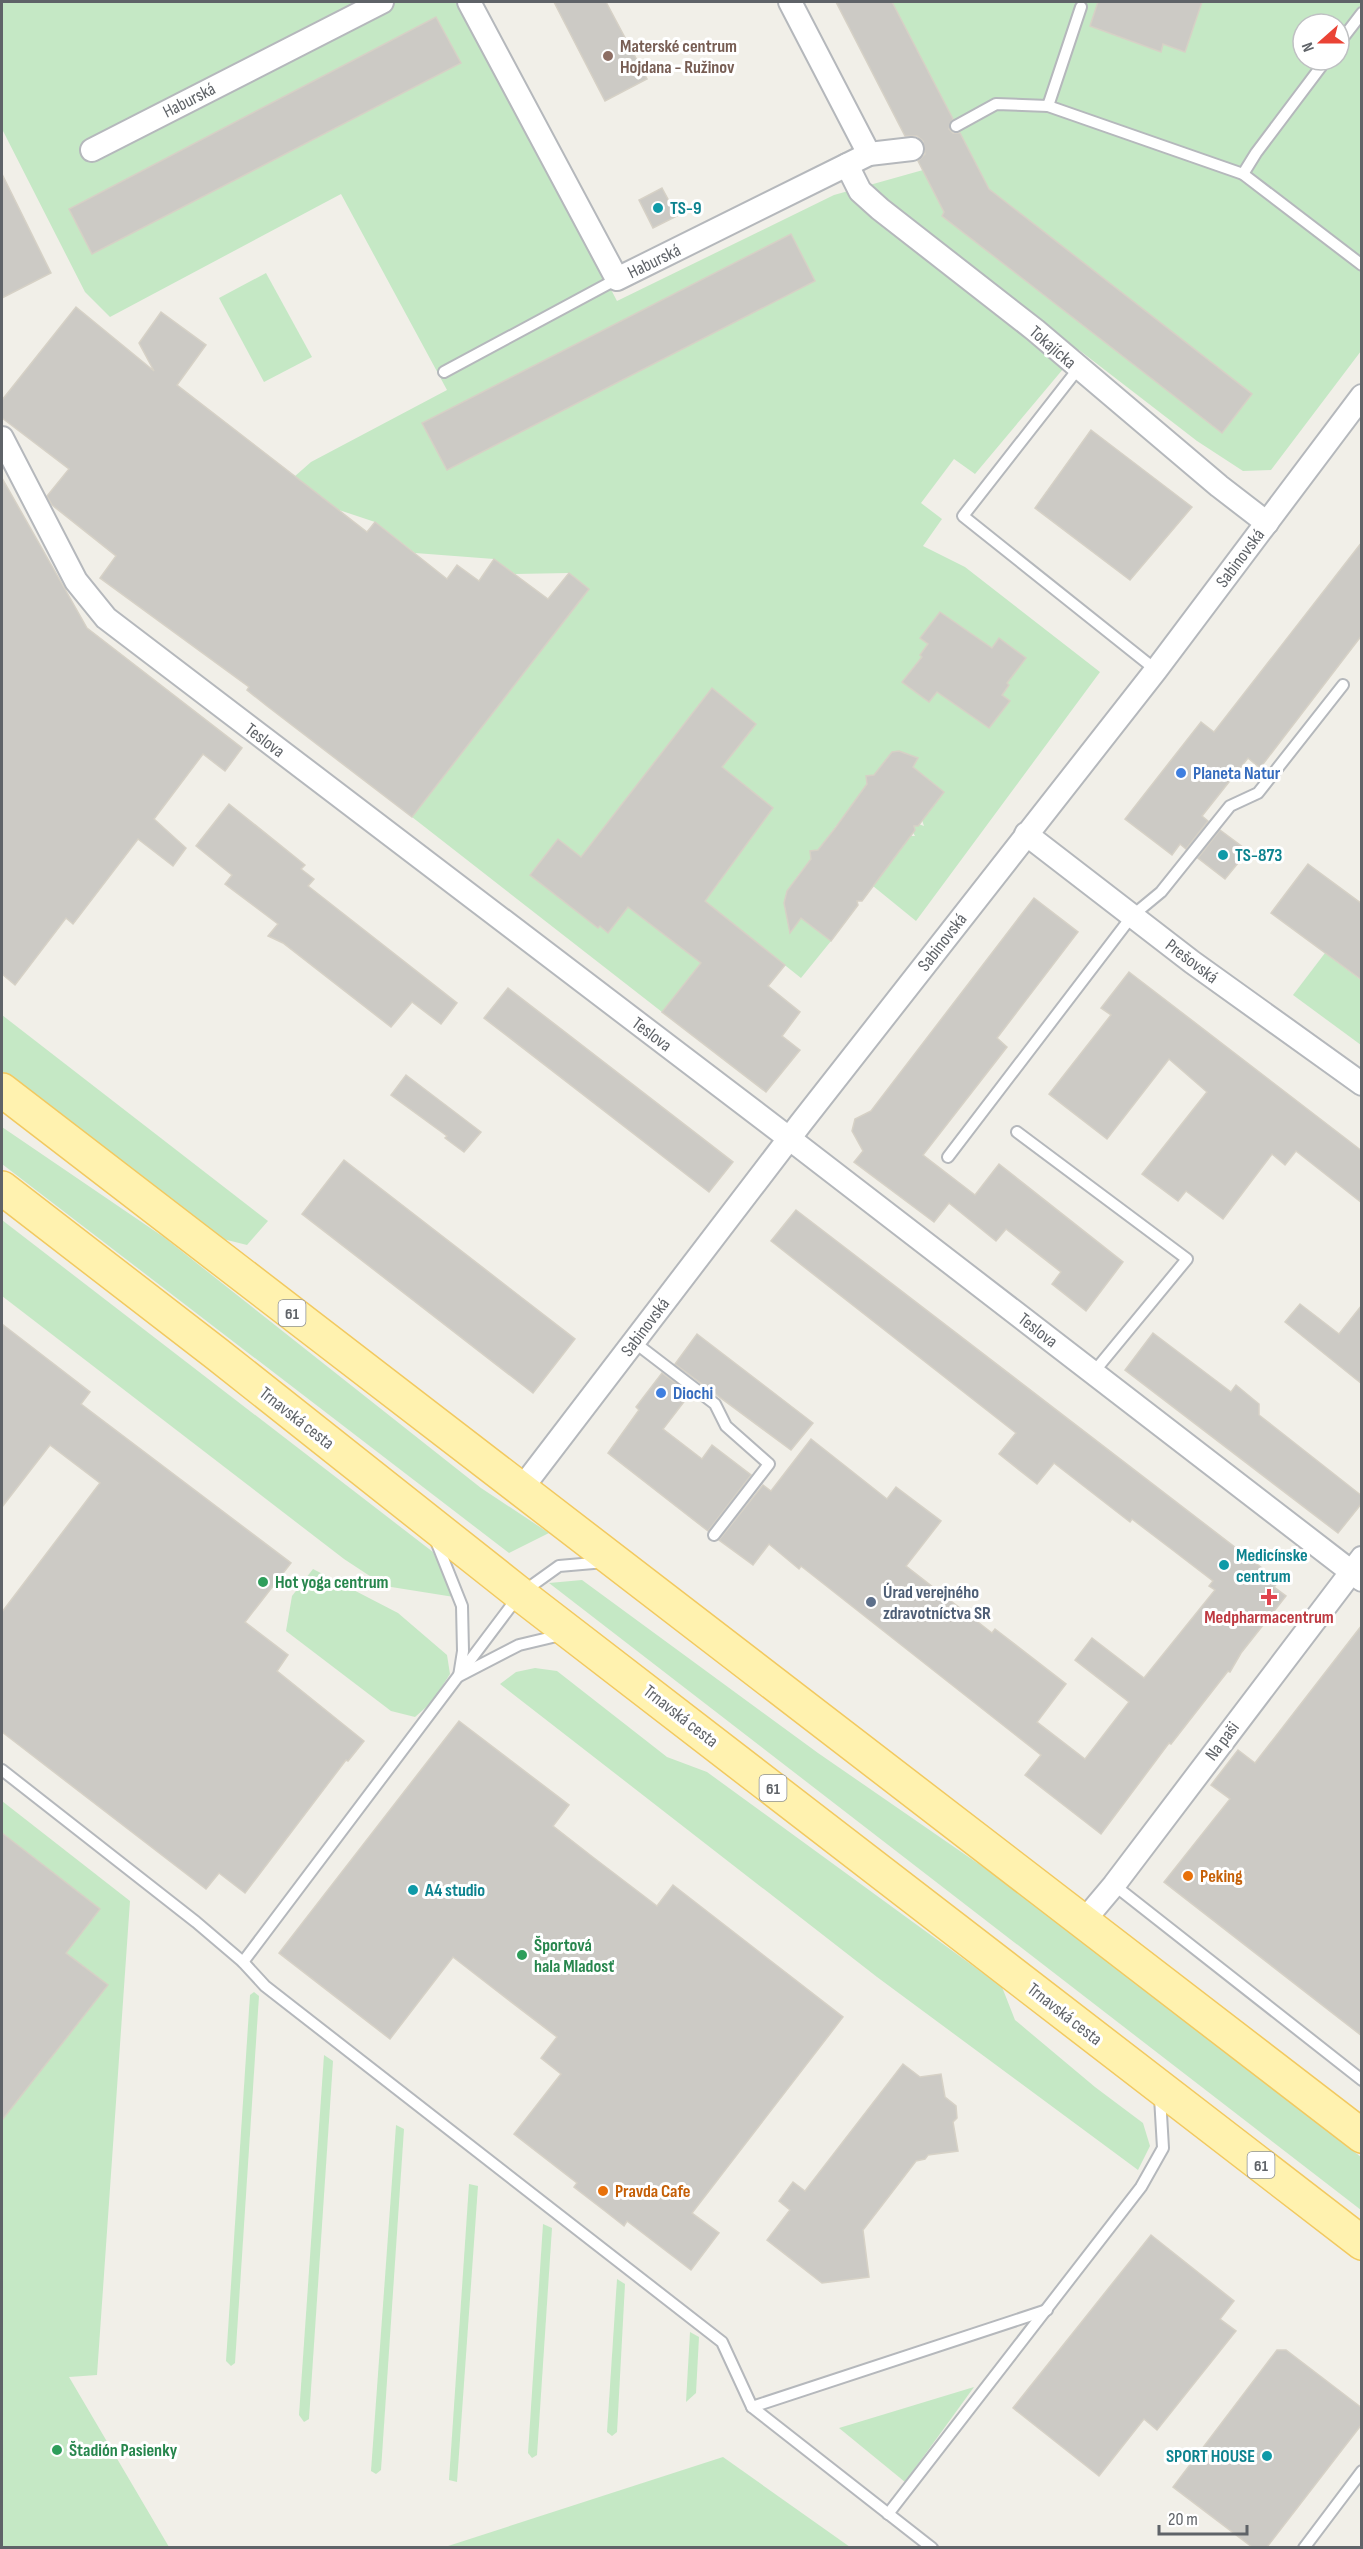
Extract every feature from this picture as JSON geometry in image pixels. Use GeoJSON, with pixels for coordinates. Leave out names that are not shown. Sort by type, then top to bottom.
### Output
{"type":"FeatureCollection","features":[{"type":"Feature","properties":{"kind":"main road","name":"61"},"geometry":{"type":"LineString","coordinates":[[2,1090],[522,1488],[1082,1923],[1362,2136]]}},
{"type":"Feature","properties":{"kind":"main road","name":"Trnavská cesta"},"geometry":{"type":"LineString","coordinates":[[2,1188],[520,1593],[1362,2243]]}},
{"type":"Feature","properties":{"kind":"street","name":"Haburská"},"geometry":{"type":"LineString","coordinates":[[92,150],[382,2]]}},
{"type":"Feature","properties":{"kind":"street","name":"Haburská"},"geometry":{"type":"LineString","coordinates":[[469,2],[617,279],[869,154],[912,149]]}},
{"type":"Feature","properties":{"kind":"street"},"geometry":{"type":"LineString","coordinates":[[790,2],[869,154]]}},
{"type":"Feature","properties":{"kind":"street","name":"Tokajícka"},"geometry":{"type":"LineString","coordinates":[[847,165],[860,192],[1035,330],[1078,369],[1267,523]]}},
{"type":"Feature","properties":{"kind":"street","name":"Sabinovská"},"geometry":{"type":"LineString","coordinates":[[522,1488],[1026,834],[1156,670],[1362,396]]}},
{"type":"Feature","properties":{"kind":"street","name":"Teslova"},"geometry":{"type":"LineString","coordinates":[[2,438],[76,581],[106,618],[1093,1373],[1358,1570]]}},
{"type":"Feature","properties":{"kind":"street","name":"Prešovská"},"geometry":{"type":"LineString","coordinates":[[1026,834],[1132,916],[1362,1084]]}},
{"type":"Feature","properties":{"kind":"street","name":"Na paši"},"geometry":{"type":"LineString","coordinates":[[1082,1923],[1114,1885],[1358,1570]]}},
{"type":"Feature","properties":{"kind":"lane"},"geometry":{"type":"LineString","coordinates":[[1048,106],[1081,7]]}},
{"type":"Feature","properties":{"kind":"lane"},"geometry":{"type":"LineString","coordinates":[[1351,27],[1362,13]]}},
{"type":"Feature","properties":{"kind":"lane"},"geometry":{"type":"LineString","coordinates":[[1243,174],[1256,153],[1317,72]]}},
{"type":"Feature","properties":{"kind":"lane"},"geometry":{"type":"LineString","coordinates":[[956,126],[996,104],[1048,106],[1243,174],[1362,265]]}},
{"type":"Feature","properties":{"kind":"lane"},"geometry":{"type":"LineString","coordinates":[[444,372],[617,279]]}},
{"type":"Feature","properties":{"kind":"lane"},"geometry":{"type":"LineString","coordinates":[[1078,369],[963,516],[1156,670]]}},
{"type":"Feature","properties":{"kind":"lane"},"geometry":{"type":"LineString","coordinates":[[948,1156],[1132,916],[1161,892],[1230,806],[1258,793],[1342,685]]}},
{"type":"Feature","properties":{"kind":"lane"},"geometry":{"type":"LineString","coordinates":[[1017,1132],[1186,1259],[1093,1373]]}},
{"type":"Feature","properties":{"kind":"lane"},"geometry":{"type":"LineString","coordinates":[[634,1342],[715,1404],[726,1426],[769,1464],[714,1535]]}},
{"type":"Feature","properties":{"kind":"lane"},"geometry":{"type":"LineString","coordinates":[[428,1521],[462,1606],[463,1651],[459,1676]]}},
{"type":"Feature","properties":{"kind":"lane"},"geometry":{"type":"LineString","coordinates":[[243,1962],[520,1593],[560,1566],[616,1562]]}},
{"type":"Feature","properties":{"kind":"lane"},"geometry":{"type":"LineString","coordinates":[[459,1676],[519,1645],[546,1637],[573,1634]]}},
{"type":"Feature","properties":{"kind":"lane"},"geometry":{"type":"LineString","coordinates":[[2,1770],[196,1922],[243,1962],[265,1986],[722,2342],[752,2408],[932,2547]]}},
{"type":"Feature","properties":{"kind":"lane"},"geometry":{"type":"LineString","coordinates":[[1114,1885],[1362,2080]]}},
{"type":"Feature","properties":{"kind":"lane"},"geometry":{"type":"LineString","coordinates":[[888,2514],[1141,2187],[1163,2148],[1160,2088]]}},
{"type":"Feature","properties":{"kind":"lane"},"geometry":{"type":"LineString","coordinates":[[752,2408],[1047,2310]]}},
{"type":"Feature","properties":{"kind":"lane"},"geometry":{"type":"LineString","coordinates":[[1304,2547],[1362,2471]]}},
{"type":"Feature","properties":{"kind":"green space"},"geometry":{"type":"Polygon","coordinates":[[[2,2],[460,2],[617,301],[834,195],[923,170],[944,212],[942,216],[1222,433],[1252,394],[989,189],[892,2],[1361,2],[1361,351],[1271,470],[1243,471],[1197,441],[1079,350],[975,474],[954,459],[921,503],[942,519],[923,546],[965,567],[1100,672],[916,921],[873,886],[910,836],[915,836],[911,829],[916,823],[924,826],[922,820],[944,792],[913,767],[916,761],[899,751],[892,752],[818,850],[811,851],[811,859],[786,895],[786,911],[790,919],[801,918],[831,941],[801,978],[732,923],[697,968],[726,992],[662,1012],[412,817],[589,589],[569,573],[515,574],[494,559],[415,553],[375,522],[336,509],[294,477],[311,462],[447,390],[341,194],[110,317],[85,292],[2,129],[2,2]]]}},
{"type":"Feature","properties":{"kind":"green space"},"geometry":{"type":"Polygon","coordinates":[[[266,273],[312,357],[264,382],[219,298],[266,273]]]}},
{"type":"Feature","properties":{"kind":"green space"},"geometry":{"type":"Polygon","coordinates":[[[1325,953],[1361,980],[1361,1045],[1293,995],[1325,953]]]}},
{"type":"Feature","properties":{"kind":"green space"},"geometry":{"type":"Polygon","coordinates":[[[2,1015],[268,1221],[247,1245],[219,1238],[2,1071],[2,1015]]]}},
{"type":"Feature","properties":{"kind":"green space"},"geometry":{"type":"Polygon","coordinates":[[[2,1127],[165,1238],[481,1488],[549,1533],[509,1553],[2,1164],[2,1127]]]}},
{"type":"Feature","properties":{"kind":"green space"},"geometry":{"type":"Polygon","coordinates":[[[2,1220],[433,1552],[454,1597],[385,1586],[344,1559],[2,1296],[2,1220]]]}},
{"type":"Feature","properties":{"kind":"green space"},"geometry":{"type":"Polygon","coordinates":[[[313,1569],[398,1613],[447,1655],[450,1674],[432,1702],[415,1717],[391,1711],[286,1631],[292,1596],[313,1569]]]}},
{"type":"Feature","properties":{"kind":"green space"},"geometry":{"type":"Polygon","coordinates":[[[582,1580],[818,1753],[1015,1889],[1361,2157],[1361,2210],[549,1583],[582,1580]]]}},
{"type":"Feature","properties":{"kind":"green space"},"geometry":{"type":"Polygon","coordinates":[[[535,1668],[557,1671],[667,1757],[707,1772],[1002,1987],[1015,2020],[1095,2087],[1143,2123],[1150,2146],[1138,2170],[877,1977],[500,1684],[516,1672],[535,1668]]]}},
{"type":"Feature","properties":{"kind":"green space"},"geometry":{"type":"Polygon","coordinates":[[[2,1801],[130,1901],[97,2375],[69,2377],[169,2547],[2,2547],[2,1801]]]}},
{"type":"Feature","properties":{"kind":"green space"},"geometry":{"type":"Polygon","coordinates":[[[254,1992],[259,1996],[235,2363],[231,2366],[226,2361],[250,1995],[254,1992]]]}},
{"type":"Feature","properties":{"kind":"green space"},"geometry":{"type":"Polygon","coordinates":[[[324,2055],[333,2061],[309,2419],[304,2422],[299,2415],[324,2055]]]}},
{"type":"Feature","properties":{"kind":"green space"},"geometry":{"type":"Polygon","coordinates":[[[396,2125],[404,2129],[381,2470],[376,2474],[371,2471],[396,2125]]]}},
{"type":"Feature","properties":{"kind":"green space"},"geometry":{"type":"Polygon","coordinates":[[[469,2184],[478,2186],[457,2482],[449,2480],[469,2184]]]}},
{"type":"Feature","properties":{"kind":"green space"},"geometry":{"type":"Polygon","coordinates":[[[543,2224],[552,2228],[537,2455],[532,2458],[528,2453],[543,2224]]]}},
{"type":"Feature","properties":{"kind":"green space"},"geometry":{"type":"Polygon","coordinates":[[[617,2279],[625,2284],[617,2432],[612,2436],[607,2432],[617,2279]]]}},
{"type":"Feature","properties":{"kind":"green space"},"geometry":{"type":"Polygon","coordinates":[[[690,2332],[699,2337],[696,2393],[686,2402],[690,2332]]]}},
{"type":"Feature","properties":{"kind":"green space"},"geometry":{"type":"Polygon","coordinates":[[[974,2387],[905,2482],[839,2428],[974,2387]]]}},
{"type":"Feature","properties":{"kind":"green space"},"geometry":{"type":"Polygon","coordinates":[[[723,2457],[850,2547],[445,2547],[723,2457]]]}},
{"type":"Feature","properties":{"kind":"building","name":"Materské centrum Hojdana - Ružinov"},"geometry":{"type":"Polygon","coordinates":[[[554,2],[606,2],[647,79],[605,101],[554,2]]]}},
{"type":"Feature","properties":{"kind":"building"},"geometry":{"type":"Polygon","coordinates":[[[836,2],[892,2],[953,119],[949,129],[953,133],[960,133],[989,189],[1252,394],[1222,433],[942,216],[944,212],[918,161],[925,154],[923,141],[917,136],[905,136],[836,2]]]}},
{"type":"Feature","properties":{"kind":"building"},"geometry":{"type":"Polygon","coordinates":[[[1098,2],[1202,2],[1185,52],[1163,44],[1161,52],[1090,26],[1098,2]]]}},
{"type":"Feature","properties":{"kind":"building"},"geometry":{"type":"Polygon","coordinates":[[[436,17],[461,63],[92,254],[69,209],[436,17]]]}},
{"type":"Feature","properties":{"kind":"building"},"geometry":{"type":"Polygon","coordinates":[[[2,174],[51,273],[2,298],[2,174]]]}},
{"type":"Feature","properties":{"kind":"building","name":"TS-9"},"geometry":{"type":"Polygon","coordinates":[[[662,188],[677,216],[653,228],[639,200],[662,188]]]}},
{"type":"Feature","properties":{"kind":"building"},"geometry":{"type":"Polygon","coordinates":[[[791,234],[815,281],[447,470],[422,423],[791,234]]]}},
{"type":"Feature","properties":{"kind":"building"},"geometry":{"type":"Polygon","coordinates":[[[76,307],[154,371],[139,343],[161,312],[206,345],[177,385],[367,532],[375,522],[447,579],[457,565],[479,581],[494,559],[548,599],[569,573],[589,589],[412,817],[267,706],[247,690],[249,687],[100,578],[116,556],[52,505],[47,496],[69,469],[2,418],[2,400],[76,307]]]}},
{"type":"Feature","properties":{"kind":"building"},"geometry":{"type":"Polygon","coordinates":[[[1091,430],[1192,507],[1130,580],[1035,508],[1091,430]]]}},
{"type":"Feature","properties":{"kind":"building"},"geometry":{"type":"Polygon","coordinates":[[[2,478],[87,628],[242,748],[225,771],[203,754],[154,819],[186,848],[173,866],[138,839],[73,924],[66,918],[15,985],[2,974],[2,478]]]}},
{"type":"Feature","properties":{"kind":"building"},"geometry":{"type":"Polygon","coordinates":[[[1362,542],[1362,635],[1260,768],[1248,758],[1202,816],[1208,821],[1186,849],[1180,844],[1172,855],[1125,819],[1201,722],[1214,732],[1362,542]]]}},
{"type":"Feature","properties":{"kind":"building"},"geometry":{"type":"Polygon","coordinates":[[[940,612],[992,648],[999,638],[1026,658],[1007,683],[1009,685],[1002,695],[1010,701],[989,728],[937,692],[929,702],[902,682],[922,657],[920,655],[928,644],[920,638],[940,612]]]}},
{"type":"Feature","properties":{"kind":"building"},"geometry":{"type":"Polygon","coordinates":[[[712,688],[756,724],[722,767],[773,808],[705,901],[785,965],[768,986],[800,1012],[782,1036],[800,1050],[766,1092],[662,1012],[701,963],[628,907],[608,933],[600,926],[598,928],[530,875],[558,839],[581,857],[712,688]]]}},
{"type":"Feature","properties":{"kind":"building"},"geometry":{"type":"Polygon","coordinates":[[[899,751],[918,758],[913,767],[944,792],[918,826],[914,826],[915,830],[862,901],[857,901],[858,905],[831,941],[801,918],[790,933],[784,903],[787,891],[811,859],[810,851],[818,850],[836,827],[867,784],[866,776],[874,775],[892,752],[899,751]]]}},
{"type":"Feature","properties":{"kind":"building"},"geometry":{"type":"Polygon","coordinates":[[[229,804],[305,865],[301,869],[314,879],[308,886],[457,1003],[441,1024],[412,1002],[391,1027],[283,943],[268,936],[278,924],[225,884],[232,875],[196,846],[229,804]]]}},
{"type":"Feature","properties":{"kind":"building","name":"TS-873"},"geometry":{"type":"Polygon","coordinates":[[[1220,830],[1248,851],[1225,879],[1198,858],[1220,830]]]}},
{"type":"Feature","properties":{"kind":"building"},"geometry":{"type":"Polygon","coordinates":[[[1308,864],[1362,904],[1362,980],[1271,913],[1308,864]]]}},
{"type":"Feature","properties":{"kind":"building"},"geometry":{"type":"Polygon","coordinates":[[[1034,898],[1078,932],[997,1038],[1007,1047],[923,1155],[975,1195],[999,1164],[1123,1262],[1086,1311],[1052,1284],[1061,1272],[1006,1229],[996,1241],[949,1203],[934,1222],[854,1162],[863,1151],[852,1131],[855,1119],[871,1111],[1034,898]]]}},
{"type":"Feature","properties":{"kind":"building"},"geometry":{"type":"Polygon","coordinates":[[[1129,972],[1362,1151],[1362,1203],[1296,1151],[1285,1165],[1272,1154],[1223,1219],[1186,1191],[1178,1201],[1142,1174],[1207,1092],[1169,1059],[1107,1139],[1049,1094],[1111,1015],[1101,1008],[1129,972]]]}},
{"type":"Feature","properties":{"kind":"building"},"geometry":{"type":"Polygon","coordinates":[[[508,988],[733,1162],[709,1192],[484,1018],[508,988]]]}},
{"type":"Feature","properties":{"kind":"building"},"geometry":{"type":"Polygon","coordinates":[[[406,1075],[481,1132],[464,1152],[445,1138],[447,1136],[391,1095],[406,1075]]]}},
{"type":"Feature","properties":{"kind":"building"},"geometry":{"type":"Polygon","coordinates":[[[344,1160],[575,1339],[533,1393],[302,1214],[344,1160]]]}},
{"type":"Feature","properties":{"kind":"building"},"geometry":{"type":"Polygon","coordinates":[[[796,1210],[1279,1581],[1274,1587],[1286,1596],[1241,1653],[1230,1672],[1228,1671],[1171,1744],[1169,1743],[1101,1834],[1025,1775],[1041,1755],[801,1566],[799,1569],[769,1544],[753,1565],[719,1540],[763,1485],[771,1491],[811,1439],[887,1499],[896,1487],[941,1521],[906,1566],[992,1633],[995,1629],[1066,1684],[1037,1722],[1085,1759],[1129,1702],[1075,1660],[1092,1638],[1144,1678],[1215,1590],[1209,1586],[1213,1581],[1132,1519],[1130,1522],[1054,1463],[1037,1484],[999,1454],[1016,1433],[771,1241],[796,1210]]]}},
{"type":"Feature","properties":{"kind":"building"},"geometry":{"type":"Polygon","coordinates":[[[1300,1304],[1339,1334],[1362,1305],[1362,1384],[1285,1322],[1300,1304]]]}},
{"type":"Feature","properties":{"kind":"building"},"geometry":{"type":"Polygon","coordinates":[[[2,1324],[90,1392],[81,1404],[291,1563],[245,1622],[288,1655],[277,1671],[364,1741],[348,1761],[346,1760],[245,1893],[219,1873],[206,1889],[2,1732],[2,1612],[100,1483],[50,1445],[2,1507],[2,1324]]]}},
{"type":"Feature","properties":{"kind":"building"},"geometry":{"type":"Polygon","coordinates":[[[1153,1333],[1231,1392],[1236,1385],[1259,1404],[1259,1415],[1362,1496],[1362,1503],[1338,1533],[1125,1370],[1153,1333]]]}},
{"type":"Feature","properties":{"kind":"building"},"geometry":{"type":"Polygon","coordinates":[[[697,1334],[813,1423],[791,1450],[675,1364],[697,1334]]]}},
{"type":"Feature","properties":{"kind":"building"},"geometry":{"type":"Polygon","coordinates":[[[662,1373],[690,1394],[663,1429],[702,1459],[712,1445],[751,1475],[708,1531],[608,1453],[639,1410],[636,1407],[662,1373]]]}},
{"type":"Feature","properties":{"kind":"building"},"geometry":{"type":"Polygon","coordinates":[[[1362,1625],[1362,2036],[1164,1882],[1230,1799],[1211,1785],[1238,1750],[1255,1763],[1362,1625]]]}},
{"type":"Feature","properties":{"kind":"building","name":"Športová hala Mladosť"},"geometry":{"type":"Polygon","coordinates":[[[459,1721],[569,1805],[553,1826],[594,1858],[657,1906],[673,1885],[843,2017],[692,2213],[719,2233],[691,2270],[627,2221],[624,2226],[574,2187],[577,2183],[514,2134],[561,2074],[541,2058],[557,2037],[453,1957],[390,2039],[279,1953],[459,1721]]]}},
{"type":"Feature","properties":{"kind":"building"},"geometry":{"type":"Polygon","coordinates":[[[2,1833],[100,1909],[66,1953],[108,1985],[2,2120],[2,1833]]]}},
{"type":"Feature","properties":{"kind":"building"},"geometry":{"type":"Polygon","coordinates":[[[903,2064],[920,2077],[941,2074],[945,2097],[956,2106],[957,2118],[953,2122],[958,2151],[928,2155],[925,2159],[916,2161],[863,2230],[869,2277],[822,2283],[767,2240],[790,2210],[779,2201],[793,2182],[805,2191],[903,2064]]]}},
{"type":"Feature","properties":{"kind":"building"},"geometry":{"type":"Polygon","coordinates":[[[1151,2235],[1234,2301],[1220,2319],[1236,2331],[1157,2430],[1144,2419],[1099,2476],[1013,2408],[1151,2235]]]}},
{"type":"Feature","properties":{"kind":"building","name":"SPORT HOUSE"},"geometry":{"type":"Polygon","coordinates":[[[1277,2350],[1286,2350],[1362,2408],[1362,2424],[1267,2547],[1252,2547],[1173,2487],[1277,2350]]]}},
{"type":"Feature","properties":{"kind":"place","name":"Materské centrum Hojdana - Ružinov"},"geometry":{"type":"Point","coordinates":[608,56]}},
{"type":"Feature","properties":{"kind":"place","name":"TS-9"},"geometry":{"type":"Point","coordinates":[658,208]}},
{"type":"Feature","properties":{"kind":"place","name":"Planeta Natur"},"geometry":{"type":"Point","coordinates":[1181,773]}},
{"type":"Feature","properties":{"kind":"place","name":"TS-873"},"geometry":{"type":"Point","coordinates":[1223,855]}},
{"type":"Feature","properties":{"kind":"place","name":"Diochi"},"geometry":{"type":"Point","coordinates":[661,1393]}},
{"type":"Feature","properties":{"kind":"place","name":"Medicínske centrum"},"geometry":{"type":"Point","coordinates":[1224,1565]}},
{"type":"Feature","properties":{"kind":"place","name":"Hot yoga centrum"},"geometry":{"type":"Point","coordinates":[263,1582]}},
{"type":"Feature","properties":{"kind":"place","name":"Medpharmacentrum"},"geometry":{"type":"Point","coordinates":[1269,1597]}},
{"type":"Feature","properties":{"kind":"place","name":"Úrad verejného zdravotníctva SR"},"geometry":{"type":"Point","coordinates":[871,1602]}},
{"type":"Feature","properties":{"kind":"place","name":"Peking"},"geometry":{"type":"Point","coordinates":[1188,1876]}},
{"type":"Feature","properties":{"kind":"place","name":"A4 studio"},"geometry":{"type":"Point","coordinates":[413,1890]}},
{"type":"Feature","properties":{"kind":"place","name":"Športová hala Mladosť"},"geometry":{"type":"Point","coordinates":[522,1955]}},
{"type":"Feature","properties":{"kind":"place","name":"Pravda Cafe"},"geometry":{"type":"Point","coordinates":[603,2191]}},
{"type":"Feature","properties":{"kind":"place","name":"Štadión Pasienky"},"geometry":{"type":"Point","coordinates":[57,2450]}},
{"type":"Feature","properties":{"kind":"place","name":"SPORT HOUSE"},"geometry":{"type":"Point","coordinates":[1267,2456]}}]}
